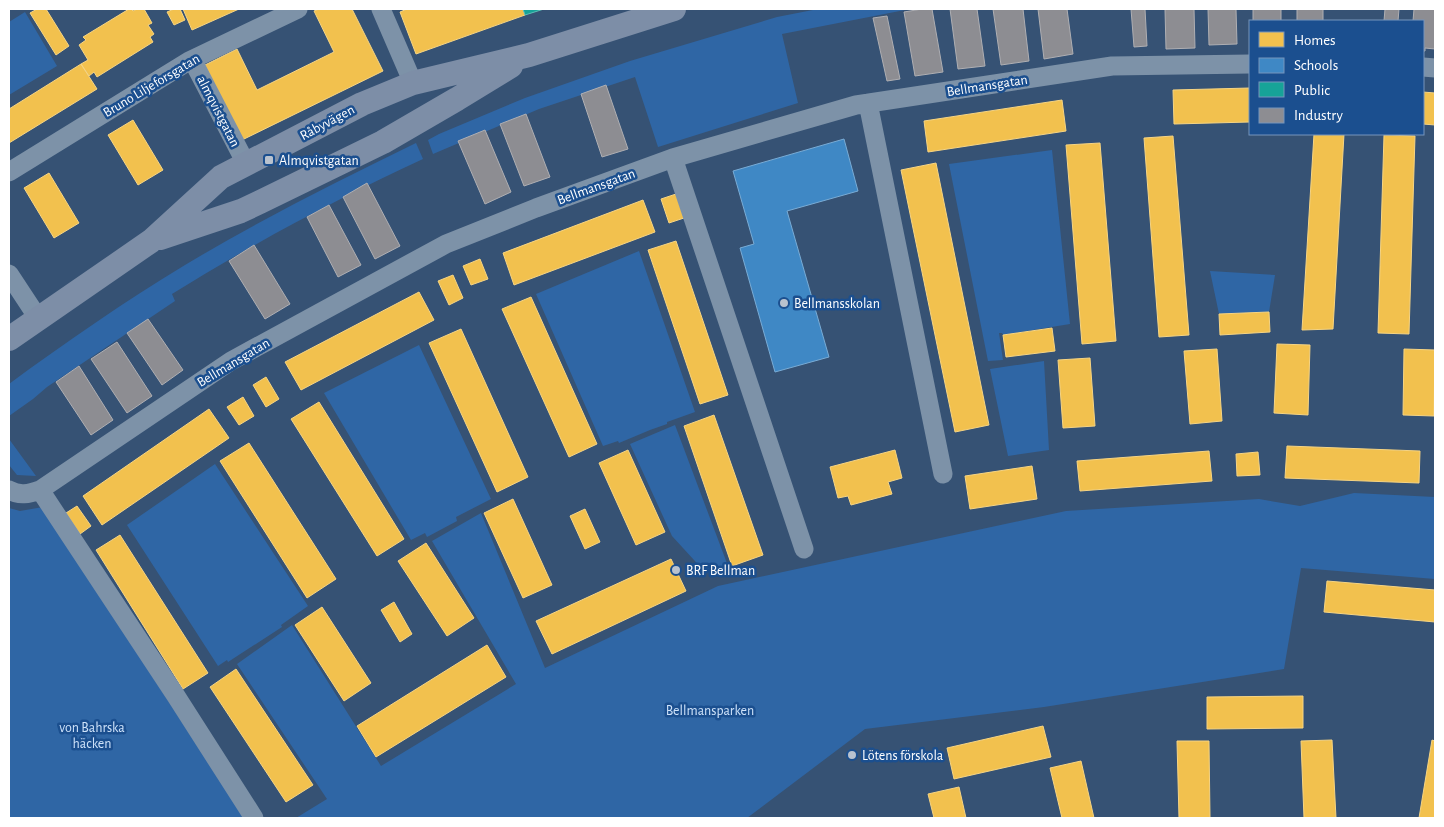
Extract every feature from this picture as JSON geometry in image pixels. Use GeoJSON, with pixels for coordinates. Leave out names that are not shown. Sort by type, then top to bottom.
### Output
{"type":"FeatureCollection","features":[{"type":"Feature","properties":{"kind":"main road","name":"Råbyvägen"},"geometry":{"type":"LineString","coordinates":[[9,339],[151,241],[221,177],[362,104],[413,83],[529,55],[674,9]]}},
{"type":"Feature","properties":{"kind":"main road","name":"Råbyvägen"},"geometry":{"type":"LineString","coordinates":[[151,241],[241,211],[383,142],[457,100],[529,55]]}},
{"type":"Feature","properties":{"kind":"street","name":"Bruno Liljeforsgatan"},"geometry":{"type":"LineString","coordinates":[[9,172],[189,60],[298,9]]}},
{"type":"Feature","properties":{"kind":"street"},"geometry":{"type":"LineString","coordinates":[[381,9],[413,83]]}},
{"type":"Feature","properties":{"kind":"street","name":"Bellmansgatan"},"geometry":{"type":"LineString","coordinates":[[9,490],[21,494],[40,490],[231,360],[446,244],[536,208],[672,158],[868,103],[1112,66],[1249,64]]}},
{"type":"Feature","properties":{"kind":"street","name":"almqvistgatan"},"geometry":{"type":"LineString","coordinates":[[197,69],[241,154]]}},
{"type":"Feature","properties":{"kind":"street"},"geometry":{"type":"LineString","coordinates":[[868,103],[943,474]]}},
{"type":"Feature","properties":{"kind":"street"},"geometry":{"type":"LineString","coordinates":[[672,158],[804,549]]}},
{"type":"Feature","properties":{"kind":"street"},"geometry":{"type":"LineString","coordinates":[[9,274],[38,318]]}},
{"type":"Feature","properties":{"kind":"street"},"geometry":{"type":"LineString","coordinates":[[40,490],[254,818]]}},
{"type":"Feature","properties":{"kind":"green space"},"geometry":{"type":"Polygon","coordinates":[[[818,9],[910,9],[782,34],[798,103],[658,147],[635,77],[539,109],[433,154],[428,140],[525,98],[630,61],[777,17],[818,9]]]}},
{"type":"Feature","properties":{"kind":"green space"},"geometry":{"type":"Polygon","coordinates":[[[25,12],[57,66],[9,95],[9,22],[25,12]]]}},
{"type":"Feature","properties":{"kind":"green space"},"geometry":{"type":"Polygon","coordinates":[[[416,143],[423,159],[295,223],[233,257],[172,294],[175,301],[47,387],[9,416],[9,384],[118,308],[185,265],[242,232],[328,186],[416,143]]]}},
{"type":"Feature","properties":{"kind":"green space"},"geometry":{"type":"Polygon","coordinates":[[[1052,150],[1070,324],[1003,335],[999,333],[1003,360],[988,361],[949,164],[1052,150]]]}},
{"type":"Feature","properties":{"kind":"green space"},"geometry":{"type":"Polygon","coordinates":[[[639,251],[695,412],[619,443],[618,441],[603,446],[536,294],[639,251]]]}},
{"type":"Feature","properties":{"kind":"green space"},"geometry":{"type":"Polygon","coordinates":[[[1210,271],[1275,275],[1269,312],[1219,314],[1210,271]]]}},
{"type":"Feature","properties":{"kind":"green space"},"geometry":{"type":"Polygon","coordinates":[[[419,345],[491,499],[456,517],[457,521],[427,537],[425,533],[411,540],[324,393],[419,345]]]}},
{"type":"Feature","properties":{"kind":"green space"},"geometry":{"type":"Polygon","coordinates":[[[1044,361],[1049,450],[1008,456],[990,369],[1044,361]]]}},
{"type":"Feature","properties":{"kind":"green space"},"geometry":{"type":"Polygon","coordinates":[[[675,425],[728,566],[705,572],[672,536],[630,444],[675,425]]]}},
{"type":"Feature","properties":{"kind":"green space"},"geometry":{"type":"Polygon","coordinates":[[[9,439],[36,476],[17,475],[9,465],[9,439]]]}},
{"type":"Feature","properties":{"kind":"green space"},"geometry":{"type":"Polygon","coordinates":[[[215,464],[308,606],[281,625],[282,627],[228,662],[227,660],[218,666],[127,525],[215,464]]]}},
{"type":"Feature","properties":{"kind":"green space","name":"Bellmansparken"},"geometry":{"type":"Polygon","coordinates":[[[1354,493],[1435,497],[1435,579],[1301,568],[1284,669],[1044,707],[865,729],[747,818],[296,818],[327,799],[237,664],[292,625],[381,766],[516,684],[432,541],[481,513],[545,668],[718,586],[1066,511],[1259,499],[1300,506],[1354,493]]]}},
{"type":"Feature","properties":{"kind":"green space","name":"von Bahrska häcken"},"geometry":{"type":"Polygon","coordinates":[[[43,507],[244,818],[9,818],[9,508],[20,511],[43,507]]]}},
{"type":"Feature","properties":{"kind":"building: Homes"},"geometry":{"type":"Polygon","coordinates":[[[37,9],[46,9],[69,46],[56,55],[30,13],[37,9]]]}},
{"type":"Feature","properties":{"kind":"building: Homes"},"geometry":{"type":"Polygon","coordinates":[[[129,9],[133,11],[144,9],[152,23],[148,25],[154,34],[150,37],[153,42],[97,77],[94,72],[89,76],[81,64],[88,60],[79,45],[86,40],[83,37],[129,9]]]}},
{"type":"Feature","properties":{"kind":"building: Homes"},"geometry":{"type":"Polygon","coordinates":[[[180,9],[185,20],[174,25],[167,12],[180,9]]]}},
{"type":"Feature","properties":{"kind":"building: Homes"},"geometry":{"type":"Polygon","coordinates":[[[183,9],[239,9],[192,30],[183,9]]]}},
{"type":"Feature","properties":{"kind":"building: Homes"},"geometry":{"type":"Polygon","coordinates":[[[319,9],[352,9],[383,71],[242,140],[205,65],[237,49],[257,90],[334,52],[314,11],[319,9]]]}},
{"type":"Feature","properties":{"kind":"building: Homes"},"geometry":{"type":"Polygon","coordinates":[[[407,9],[523,9],[525,15],[416,54],[400,12],[407,9]]]}},
{"type":"Feature","properties":{"kind":"building: Homes"},"geometry":{"type":"Polygon","coordinates":[[[81,64],[97,89],[9,143],[9,109],[81,64]]]}},
{"type":"Feature","properties":{"kind":"building: Homes"},"geometry":{"type":"Polygon","coordinates":[[[1249,88],[1249,122],[1174,124],[1173,90],[1249,88]]]}},
{"type":"Feature","properties":{"kind":"building: Homes"},"geometry":{"type":"Polygon","coordinates":[[[1424,92],[1435,93],[1435,125],[1424,124],[1424,92]]]}},
{"type":"Feature","properties":{"kind":"building: Homes"},"geometry":{"type":"Polygon","coordinates":[[[1062,100],[1066,131],[928,152],[924,121],[1062,100]]]}},
{"type":"Feature","properties":{"kind":"building: Homes"},"geometry":{"type":"Polygon","coordinates":[[[133,120],[163,170],[138,185],[108,135],[133,120]]]}},
{"type":"Feature","properties":{"kind":"building: Homes"},"geometry":{"type":"Polygon","coordinates":[[[1314,135],[1344,135],[1333,329],[1302,330],[1314,135]]]}},
{"type":"Feature","properties":{"kind":"building: Homes"},"geometry":{"type":"Polygon","coordinates":[[[1384,135],[1415,136],[1409,334],[1378,333],[1384,135]]]}},
{"type":"Feature","properties":{"kind":"building: Homes"},"geometry":{"type":"Polygon","coordinates":[[[1173,136],[1189,335],[1159,337],[1144,138],[1173,136]]]}},
{"type":"Feature","properties":{"kind":"building: Homes"},"geometry":{"type":"Polygon","coordinates":[[[1100,143],[1116,341],[1082,344],[1066,145],[1100,143]]]}},
{"type":"Feature","properties":{"kind":"building: Homes"},"geometry":{"type":"Polygon","coordinates":[[[936,163],[989,425],[955,432],[901,170],[936,163]]]}},
{"type":"Feature","properties":{"kind":"building: Homes"},"geometry":{"type":"Polygon","coordinates":[[[49,173],[79,223],[54,238],[24,188],[49,173]]]}},
{"type":"Feature","properties":{"kind":"building: Homes"},"geometry":{"type":"Polygon","coordinates":[[[676,194],[684,218],[669,223],[661,199],[676,194]]]}},
{"type":"Feature","properties":{"kind":"building: Homes"},"geometry":{"type":"Polygon","coordinates":[[[643,200],[655,232],[514,285],[503,253],[643,200]]]}},
{"type":"Feature","properties":{"kind":"building: Homes"},"geometry":{"type":"Polygon","coordinates":[[[676,241],[728,395],[700,404],[648,250],[676,241]]]}},
{"type":"Feature","properties":{"kind":"building: Homes"},"geometry":{"type":"Polygon","coordinates":[[[480,259],[488,279],[471,285],[463,266],[480,259]]]}},
{"type":"Feature","properties":{"kind":"building: Homes"},"geometry":{"type":"Polygon","coordinates":[[[453,275],[463,298],[449,305],[438,281],[453,275]]]}},
{"type":"Feature","properties":{"kind":"building: Homes"},"geometry":{"type":"Polygon","coordinates":[[[419,292],[434,320],[301,390],[285,362],[419,292]]]}},
{"type":"Feature","properties":{"kind":"building: Homes"},"geometry":{"type":"Polygon","coordinates":[[[531,297],[597,444],[569,457],[502,309],[531,297]]]}},
{"type":"Feature","properties":{"kind":"building: Homes"},"geometry":{"type":"Polygon","coordinates":[[[1269,312],[1270,332],[1220,335],[1219,314],[1269,312]]]}},
{"type":"Feature","properties":{"kind":"building: Homes"},"geometry":{"type":"Polygon","coordinates":[[[1052,328],[1055,351],[1006,357],[1003,335],[1052,328]]]}},
{"type":"Feature","properties":{"kind":"building: Homes"},"geometry":{"type":"Polygon","coordinates":[[[461,329],[528,477],[497,492],[429,343],[461,329]]]}},
{"type":"Feature","properties":{"kind":"building: Homes"},"geometry":{"type":"Polygon","coordinates":[[[1277,344],[1310,345],[1308,415],[1274,413],[1277,344]]]}},
{"type":"Feature","properties":{"kind":"building: Homes"},"geometry":{"type":"Polygon","coordinates":[[[1217,349],[1222,421],[1190,424],[1184,351],[1217,349]]]}},
{"type":"Feature","properties":{"kind":"building: Homes"},"geometry":{"type":"Polygon","coordinates":[[[1404,349],[1435,350],[1434,416],[1403,415],[1404,349]]]}},
{"type":"Feature","properties":{"kind":"building: Homes"},"geometry":{"type":"Polygon","coordinates":[[[1090,358],[1095,426],[1063,428],[1058,360],[1090,358]]]}},
{"type":"Feature","properties":{"kind":"building: Homes"},"geometry":{"type":"Polygon","coordinates":[[[266,377],[279,399],[266,407],[253,385],[266,377]]]}},
{"type":"Feature","properties":{"kind":"building: Homes"},"geometry":{"type":"Polygon","coordinates":[[[243,397],[254,416],[239,425],[227,407],[243,397]]]}},
{"type":"Feature","properties":{"kind":"building: Homes"},"geometry":{"type":"Polygon","coordinates":[[[319,402],[404,539],[377,556],[291,419],[319,402]]]}},
{"type":"Feature","properties":{"kind":"building: Homes"},"geometry":{"type":"Polygon","coordinates":[[[209,409],[229,438],[102,525],[83,496],[209,409]]]}},
{"type":"Feature","properties":{"kind":"building: Homes"},"geometry":{"type":"Polygon","coordinates":[[[714,415],[763,555],[732,566],[684,426],[714,415]]]}},
{"type":"Feature","properties":{"kind":"building: Homes"},"geometry":{"type":"Polygon","coordinates":[[[249,443],[336,579],[307,598],[220,461],[249,443]]]}},
{"type":"Feature","properties":{"kind":"building: Homes"},"geometry":{"type":"Polygon","coordinates":[[[1287,446],[1420,451],[1419,483],[1285,478],[1287,446]]]}},
{"type":"Feature","properties":{"kind":"building: Homes"},"geometry":{"type":"Polygon","coordinates":[[[628,450],[665,532],[636,545],[599,463],[628,450]]]}},
{"type":"Feature","properties":{"kind":"building: Homes"},"geometry":{"type":"Polygon","coordinates":[[[895,450],[902,478],[888,482],[892,494],[851,505],[848,496],[838,498],[830,467],[895,450]]]}},
{"type":"Feature","properties":{"kind":"building: Homes"},"geometry":{"type":"Polygon","coordinates":[[[1209,451],[1212,481],[1080,491],[1077,461],[1209,451]]]}},
{"type":"Feature","properties":{"kind":"building: Homes"},"geometry":{"type":"Polygon","coordinates":[[[1258,452],[1260,475],[1237,476],[1236,454],[1258,452]]]}},
{"type":"Feature","properties":{"kind":"building: Homes"},"geometry":{"type":"Polygon","coordinates":[[[1032,466],[1037,499],[970,509],[965,476],[1032,466]]]}},
{"type":"Feature","properties":{"kind":"building: Homes"},"geometry":{"type":"Polygon","coordinates":[[[513,499],[552,585],[523,598],[484,513],[513,499]]]}},
{"type":"Feature","properties":{"kind":"building: Homes"},"geometry":{"type":"Polygon","coordinates":[[[77,506],[91,526],[80,534],[66,513],[77,506]]]}},
{"type":"Feature","properties":{"kind":"building: Homes"},"geometry":{"type":"Polygon","coordinates":[[[585,509],[600,542],[585,549],[570,516],[585,509]]]}},
{"type":"Feature","properties":{"kind":"building: Homes"},"geometry":{"type":"Polygon","coordinates":[[[120,535],[208,673],[183,689],[96,550],[120,535]]]}},
{"type":"Feature","properties":{"kind":"building: Homes"},"geometry":{"type":"Polygon","coordinates":[[[426,543],[474,618],[447,636],[398,561],[426,543]]]}},
{"type":"Feature","properties":{"kind":"building: Homes"},"geometry":{"type":"Polygon","coordinates":[[[671,559],[686,591],[552,654],[536,621],[671,559]]]}},
{"type":"Feature","properties":{"kind":"building: Homes"},"geometry":{"type":"Polygon","coordinates":[[[1327,581],[1435,590],[1435,622],[1324,612],[1327,581]]]}},
{"type":"Feature","properties":{"kind":"building: Homes"},"geometry":{"type":"Polygon","coordinates":[[[394,602],[412,634],[400,642],[381,610],[394,602]]]}},
{"type":"Feature","properties":{"kind":"building: Homes"},"geometry":{"type":"Polygon","coordinates":[[[322,607],[371,683],[344,701],[295,625],[322,607]]]}},
{"type":"Feature","properties":{"kind":"building: Homes"},"geometry":{"type":"Polygon","coordinates":[[[487,645],[506,677],[376,757],[357,726],[487,645]]]}},
{"type":"Feature","properties":{"kind":"building: Homes"},"geometry":{"type":"Polygon","coordinates":[[[236,669],[313,785],[286,802],[210,687],[236,669]]]}},
{"type":"Feature","properties":{"kind":"building: Homes"},"geometry":{"type":"Polygon","coordinates":[[[1303,696],[1303,728],[1207,729],[1207,697],[1303,696]]]}},
{"type":"Feature","properties":{"kind":"building: Homes"},"geometry":{"type":"Polygon","coordinates":[[[1043,726],[1051,757],[954,779],[947,748],[1043,726]]]}},
{"type":"Feature","properties":{"kind":"building: Homes"},"geometry":{"type":"Polygon","coordinates":[[[1332,740],[1336,818],[1304,818],[1301,741],[1332,740]]]}},
{"type":"Feature","properties":{"kind":"building: Homes"},"geometry":{"type":"Polygon","coordinates":[[[1432,740],[1435,741],[1435,818],[1419,818],[1432,740]]]}},
{"type":"Feature","properties":{"kind":"building: Homes"},"geometry":{"type":"Polygon","coordinates":[[[1177,741],[1209,741],[1210,818],[1179,818],[1177,741]]]}},
{"type":"Feature","properties":{"kind":"building: Homes"},"geometry":{"type":"Polygon","coordinates":[[[1081,761],[1094,818],[1062,818],[1050,768],[1081,761]]]}},
{"type":"Feature","properties":{"kind":"building: Homes"},"geometry":{"type":"Polygon","coordinates":[[[959,787],[966,818],[934,818],[928,794],[959,787]]]}},
{"type":"Feature","properties":{"kind":"building: Schools","name":"Bellmansskolan"},"geometry":{"type":"Polygon","coordinates":[[[844,139],[858,191],[787,211],[829,357],[775,372],[740,248],[754,244],[733,171],[844,139]]]}},
{"type":"Feature","properties":{"kind":"building: Public"},"geometry":{"type":"Polygon","coordinates":[[[523,9],[544,9],[525,15],[523,9]]]}},
{"type":"Feature","properties":{"kind":"building: Industry"},"geometry":{"type":"Polygon","coordinates":[[[932,9],[943,72],[915,76],[904,12],[932,9]]]}},
{"type":"Feature","properties":{"kind":"building: Industry"},"geometry":{"type":"Polygon","coordinates":[[[950,9],[977,9],[985,66],[958,69],[950,9]]]}},
{"type":"Feature","properties":{"kind":"building: Industry"},"geometry":{"type":"Polygon","coordinates":[[[993,9],[1023,9],[1029,61],[1001,65],[993,9]]]}},
{"type":"Feature","properties":{"kind":"building: Industry"},"geometry":{"type":"Polygon","coordinates":[[[1038,9],[1067,9],[1073,54],[1044,59],[1038,9]]]}},
{"type":"Feature","properties":{"kind":"building: Industry"},"geometry":{"type":"Polygon","coordinates":[[[1131,9],[1145,9],[1147,46],[1134,47],[1131,9]]]}},
{"type":"Feature","properties":{"kind":"building: Industry"},"geometry":{"type":"Polygon","coordinates":[[[1165,9],[1194,9],[1195,48],[1166,49],[1165,9]]]}},
{"type":"Feature","properties":{"kind":"building: Industry"},"geometry":{"type":"Polygon","coordinates":[[[1208,9],[1236,9],[1237,44],[1209,45],[1208,9]]]}},
{"type":"Feature","properties":{"kind":"building: Industry"},"geometry":{"type":"Polygon","coordinates":[[[1253,9],[1281,9],[1281,20],[1253,20],[1253,9]]]}},
{"type":"Feature","properties":{"kind":"building: Industry"},"geometry":{"type":"Polygon","coordinates":[[[1297,9],[1323,9],[1323,20],[1297,20],[1297,9]]]}},
{"type":"Feature","properties":{"kind":"building: Industry"},"geometry":{"type":"Polygon","coordinates":[[[1385,9],[1399,9],[1398,20],[1384,20],[1385,9]]]}},
{"type":"Feature","properties":{"kind":"building: Industry"},"geometry":{"type":"Polygon","coordinates":[[[1414,9],[1435,9],[1435,49],[1425,48],[1424,51],[1424,20],[1413,20],[1414,9]]]}},
{"type":"Feature","properties":{"kind":"building: Industry"},"geometry":{"type":"Polygon","coordinates":[[[887,16],[900,79],[887,81],[873,18],[887,16]]]}},
{"type":"Feature","properties":{"kind":"building: Industry"},"geometry":{"type":"Polygon","coordinates":[[[606,85],[628,149],[602,157],[581,94],[606,85]]]}},
{"type":"Feature","properties":{"kind":"building: Industry"},"geometry":{"type":"Polygon","coordinates":[[[526,114],[550,177],[524,186],[500,124],[526,114]]]}},
{"type":"Feature","properties":{"kind":"building: Industry"},"geometry":{"type":"Polygon","coordinates":[[[485,130],[511,192],[485,204],[458,141],[485,130]]]}},
{"type":"Feature","properties":{"kind":"building: Industry"},"geometry":{"type":"Polygon","coordinates":[[[367,183],[400,246],[375,259],[343,197],[367,183]]]}},
{"type":"Feature","properties":{"kind":"building: Industry"},"geometry":{"type":"Polygon","coordinates":[[[329,205],[361,265],[338,277],[307,217],[329,205]]]}},
{"type":"Feature","properties":{"kind":"building: Industry"},"geometry":{"type":"Polygon","coordinates":[[[254,245],[290,304],[265,319],[229,261],[254,245]]]}},
{"type":"Feature","properties":{"kind":"building: Industry"},"geometry":{"type":"Polygon","coordinates":[[[148,319],[183,370],[162,385],[127,333],[148,319]]]}},
{"type":"Feature","properties":{"kind":"building: Industry"},"geometry":{"type":"Polygon","coordinates":[[[117,342],[152,396],[127,413],[91,359],[117,342]]]}},
{"type":"Feature","properties":{"kind":"building: Industry"},"geometry":{"type":"Polygon","coordinates":[[[79,366],[113,420],[91,435],[56,382],[79,366]]]}},
{"type":"Feature","properties":{"kind":"place","name":"Almqvistgatan"},"geometry":{"type":"Point","coordinates":[269,160]}},
{"type":"Feature","properties":{"kind":"place","name":"Bellmansskolan"},"geometry":{"type":"Point","coordinates":[784,303]}},
{"type":"Feature","properties":{"kind":"place","name":"BRF Bellman"},"geometry":{"type":"Point","coordinates":[676,570]}},
{"type":"Feature","properties":{"kind":"place","name":"Lötens förskola"},"geometry":{"type":"Point","coordinates":[852,755]}}]}
